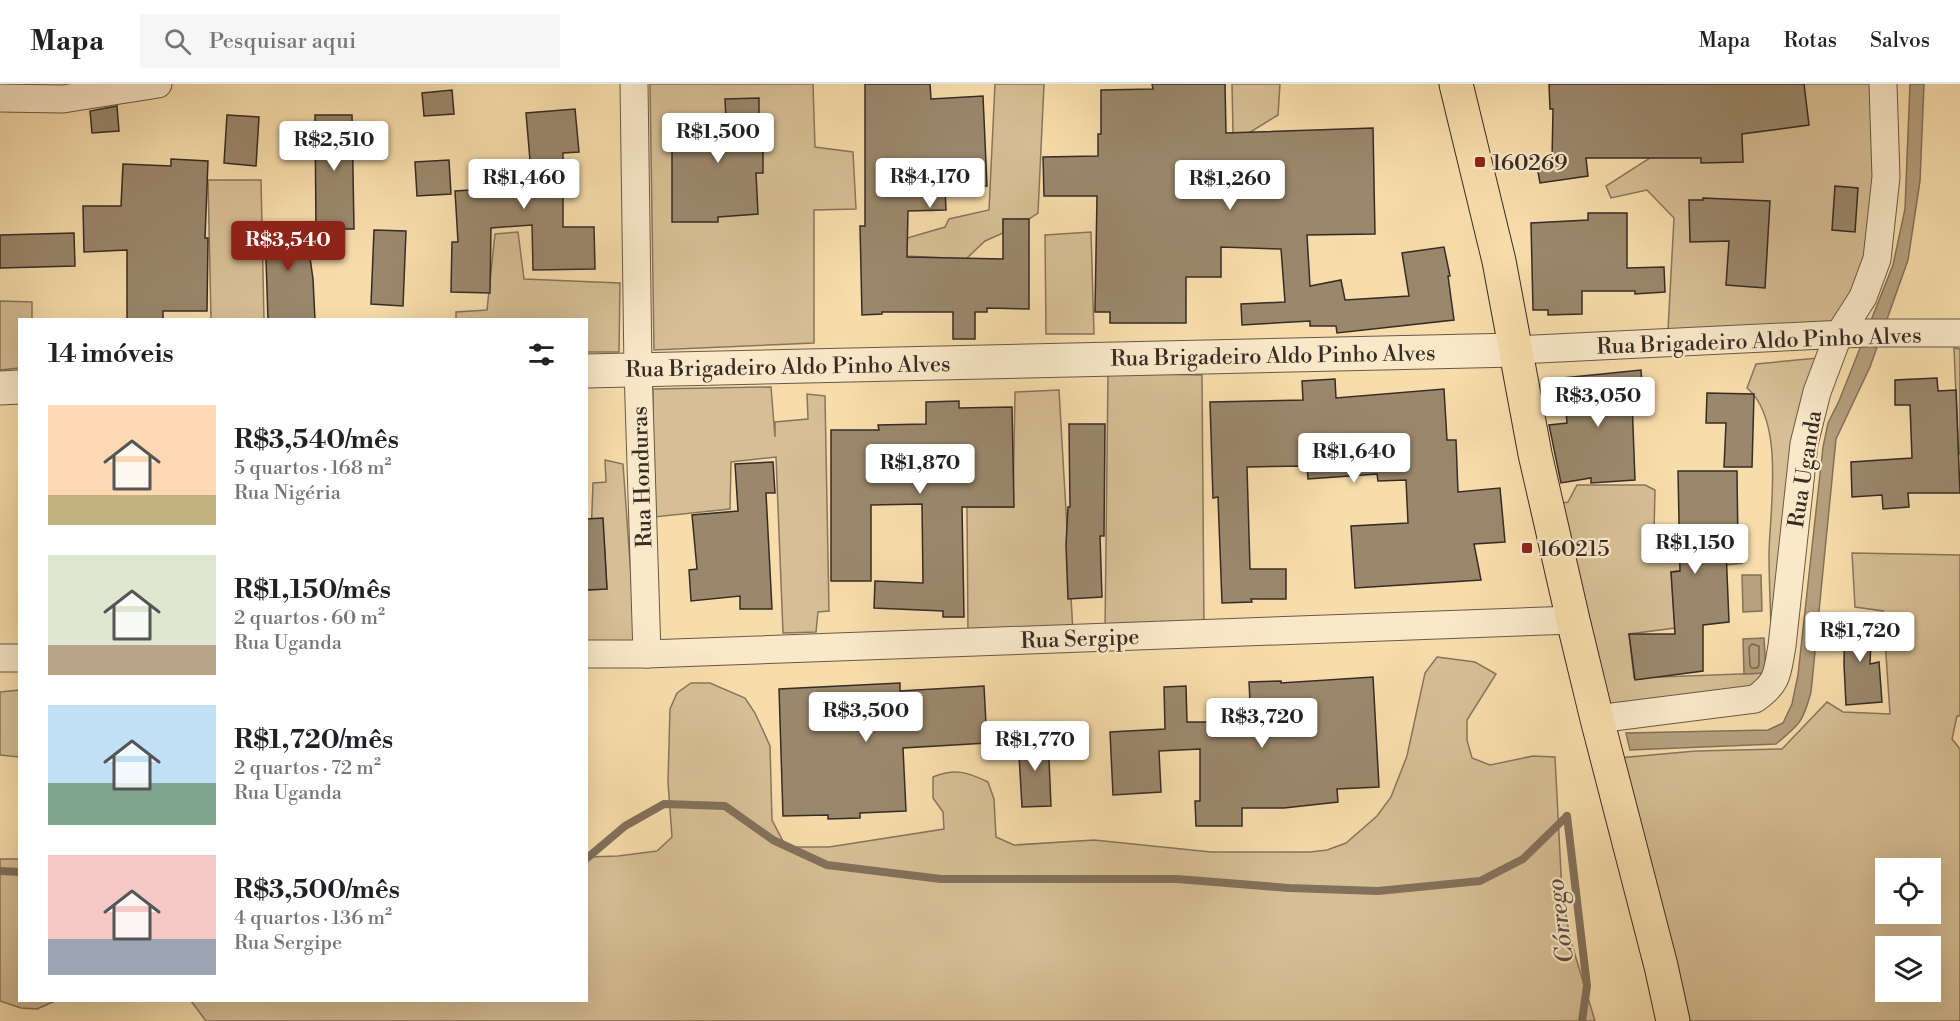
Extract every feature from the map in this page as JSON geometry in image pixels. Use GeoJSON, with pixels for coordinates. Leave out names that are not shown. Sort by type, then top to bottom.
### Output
{"type":"FeatureCollection","features":[{"type":"Feature","properties":{"kind":"main road"},"geometry":{"type":"LineString","coordinates":[[1456,84],[1498,261],[1535,454],[1573,620],[1673,1021]]}},
{"type":"Feature","properties":{"kind":"street"},"geometry":{"type":"LineString","coordinates":[[0,98],[63,99],[158,84]]}},
{"type":"Feature","properties":{"kind":"street","name":"Rua Honduras"},"geometry":{"type":"LineString","coordinates":[[633,84],[646,654]]}},
{"type":"Feature","properties":{"kind":"street","name":"Rua Uganda"},"geometry":{"type":"LineString","coordinates":[[1597,719],[1755,699],[1770,688],[1776,674],[1782,646],[1804,444],[1817,392],[1838,336],[1863,297],[1877,259],[1886,177],[1883,84]]}},
{"type":"Feature","properties":{"kind":"street","name":"Rua Brigadeiro Aldo Pinho Alves"},"geometry":{"type":"LineString","coordinates":[[588,371],[1516,350],[1865,333],[1960,333]]}},
{"type":"Feature","properties":{"kind":"street"},"geometry":{"type":"LineString","coordinates":[[0,388],[18,387]]}},
{"type":"Feature","properties":{"kind":"street","name":"Rua Sergipe"},"geometry":{"type":"LineString","coordinates":[[588,654],[646,654],[1573,620]]}},
{"type":"Feature","properties":{"kind":"street"},"geometry":{"type":"LineString","coordinates":[[0,658],[18,658]]}},
{"type":"Feature","properties":{"kind":"shaded area"},"geometry":{"type":"Polygon","coordinates":[[[650,84],[813,84],[815,147],[853,152],[856,209],[814,210],[814,343],[654,350],[650,84]]]}},
{"type":"Feature","properties":{"kind":"shaded area"},"geometry":{"type":"Polygon","coordinates":[[[995,84],[1044,84],[1038,213],[1029,219],[1003,219],[1003,233],[985,241],[966,259],[906,256],[907,238],[945,227],[949,219],[989,210],[995,84]]]}},
{"type":"Feature","properties":{"kind":"shaded area"},"geometry":{"type":"Polygon","coordinates":[[[1232,84],[1280,84],[1278,115],[1249,133],[1233,133],[1232,84]]]}},
{"type":"Feature","properties":{"kind":"shaded area"},"geometry":{"type":"Polygon","coordinates":[[[1743,84],[1875,84],[1879,175],[1870,254],[1844,311],[1829,324],[1668,330],[1674,218],[1647,190],[1611,198],[1606,186],[1650,158],[1743,84]]]}},
{"type":"Feature","properties":{"kind":"shaded area"},"geometry":{"type":"Polygon","coordinates":[[[208,180],[261,180],[264,318],[211,318],[208,180]]]}},
{"type":"Feature","properties":{"kind":"shaded area"},"geometry":{"type":"Polygon","coordinates":[[[518,232],[524,279],[620,283],[619,352],[588,352],[588,318],[456,318],[456,312],[487,310],[495,234],[518,232]]]}},
{"type":"Feature","properties":{"kind":"shaded area"},"geometry":{"type":"Polygon","coordinates":[[[1091,232],[1094,334],[1046,334],[1045,235],[1091,232]]]}},
{"type":"Feature","properties":{"kind":"shaded area"},"geometry":{"type":"Polygon","coordinates":[[[0,301],[32,302],[32,318],[18,318],[18,368],[0,370],[0,301]]]}},
{"type":"Feature","properties":{"kind":"shaded area"},"geometry":{"type":"Polygon","coordinates":[[[1954,348],[1960,349],[1960,455],[1958,444],[1954,348]]]}},
{"type":"Feature","properties":{"kind":"shaded area"},"geometry":{"type":"Polygon","coordinates":[[[1818,358],[1772,654],[1769,553],[1773,466],[1771,442],[1767,421],[1759,402],[1747,388],[1756,364],[1818,358]]]}},
{"type":"Feature","properties":{"kind":"shaded area"},"geometry":{"type":"Polygon","coordinates":[[[1108,373],[1202,375],[1204,628],[1105,632],[1108,373]]]}},
{"type":"Feature","properties":{"kind":"shaded area"},"geometry":{"type":"Polygon","coordinates":[[[771,387],[775,437],[775,422],[808,419],[807,394],[825,396],[829,611],[818,612],[816,632],[783,633],[776,457],[731,462],[730,509],[654,517],[653,389],[771,387]]]}},
{"type":"Feature","properties":{"kind":"shaded area"},"geometry":{"type":"Polygon","coordinates":[[[1059,390],[1073,632],[968,636],[967,507],[1013,507],[1015,392],[1059,390]]]}},
{"type":"Feature","properties":{"kind":"shaded area"},"geometry":{"type":"Polygon","coordinates":[[[605,460],[623,464],[636,646],[588,645],[588,590],[607,589],[604,540],[591,537],[593,483],[606,482],[605,460]]]}},
{"type":"Feature","properties":{"kind":"shaded area"},"geometry":{"type":"Polygon","coordinates":[[[1577,485],[1645,485],[1655,490],[1654,533],[1658,542],[1678,538],[1679,549],[1740,549],[1742,563],[1671,572],[1675,628],[1629,634],[1634,678],[1766,673],[1760,686],[1608,707],[1557,504],[1568,502],[1577,485]]]}},
{"type":"Feature","properties":{"kind":"shaded area"},"geometry":{"type":"Polygon","coordinates":[[[1852,553],[1960,555],[1960,716],[1957,716],[1952,739],[1960,749],[1960,1021],[1682,1021],[1618,758],[1696,751],[1782,749],[1827,702],[1843,712],[1890,714],[1883,611],[1855,607],[1852,553]]]}},
{"type":"Feature","properties":{"kind":"shaded area"},"geometry":{"type":"Polygon","coordinates":[[[1437,657],[1475,662],[1496,674],[1467,720],[1467,740],[1472,758],[1490,765],[1533,756],[1555,757],[1562,893],[1570,938],[1595,1021],[206,1021],[192,1002],[588,1002],[588,857],[657,851],[672,837],[668,782],[670,709],[677,693],[691,683],[710,683],[745,698],[755,713],[770,746],[772,820],[786,847],[829,847],[944,829],[943,812],[933,798],[933,777],[955,772],[988,782],[994,799],[996,837],[1014,845],[1094,840],[1211,852],[1310,852],[1327,850],[1346,843],[1377,816],[1391,797],[1407,756],[1425,673],[1437,657]]]}},
{"type":"Feature","properties":{"kind":"shaded area"},"geometry":{"type":"Polygon","coordinates":[[[18,690],[18,757],[0,755],[0,692],[18,690]]]}},
{"type":"Feature","properties":{"kind":"shaded area"},"geometry":{"type":"Polygon","coordinates":[[[0,859],[18,859],[18,1002],[53,1002],[37,1009],[21,1008],[0,1001],[0,859]]]}},
{"type":"Feature","properties":{"kind":"water"},"geometry":{"type":"Polygon","coordinates":[[[1910,84],[1924,84],[1920,181],[1908,260],[1870,367],[1836,439],[1811,692],[1806,710],[1796,727],[1776,744],[1630,750],[1626,733],[1768,730],[1783,723],[1792,704],[1798,675],[1823,447],[1828,423],[1839,401],[1893,265],[1905,209],[1910,84]]]}},
{"type":"Feature","properties":{"kind":"water"},"geometry":{"type":"Polygon","coordinates":[[[1742,575],[1761,575],[1762,611],[1743,612],[1742,575]]]}},
{"type":"Feature","properties":{"kind":"water"},"geometry":{"type":"Polygon","coordinates":[[[1764,638],[1766,673],[1744,674],[1743,639],[1764,638]]]}},
{"type":"Feature","properties":{"kind":"building"},"geometry":{"type":"Polygon","coordinates":[[[865,84],[930,84],[931,99],[983,96],[987,186],[945,188],[946,210],[908,211],[907,257],[1003,259],[1003,219],[1029,219],[1029,309],[987,308],[987,312],[975,312],[975,339],[953,339],[953,312],[882,312],[882,314],[862,315],[860,226],[865,226],[865,84]]]}},
{"type":"Feature","properties":{"kind":"building"},"geometry":{"type":"Polygon","coordinates":[[[1152,84],[1225,84],[1226,133],[1373,128],[1375,234],[1307,235],[1310,286],[1341,280],[1345,300],[1409,296],[1402,253],[1444,247],[1450,276],[1448,276],[1454,320],[1337,333],[1336,326],[1310,326],[1310,321],[1242,325],[1241,304],[1285,302],[1281,249],[1221,247],[1221,277],[1186,277],[1186,323],[1110,323],[1110,312],[1095,312],[1097,196],[1044,196],[1043,157],[1098,156],[1098,134],[1101,134],[1101,90],[1153,89],[1152,84]]]}},
{"type":"Feature","properties":{"kind":"building"},"geometry":{"type":"Polygon","coordinates":[[[1549,84],[1804,84],[1809,125],[1742,134],[1743,162],[1701,163],[1701,158],[1586,158],[1588,176],[1540,183],[1536,161],[1552,159],[1553,109],[1550,109],[1549,84]]]}},
{"type":"Feature","properties":{"kind":"building"},"geometry":{"type":"Polygon","coordinates":[[[452,90],[454,114],[424,116],[422,93],[452,90]]]}},
{"type":"Feature","properties":{"kind":"building"},"geometry":{"type":"Polygon","coordinates":[[[759,98],[759,114],[763,114],[763,173],[756,173],[758,214],[718,217],[718,222],[672,222],[672,119],[726,119],[725,99],[759,98]]]}},
{"type":"Feature","properties":{"kind":"building"},"geometry":{"type":"Polygon","coordinates":[[[117,106],[119,131],[92,133],[90,111],[117,106]]]}},
{"type":"Feature","properties":{"kind":"building"},"geometry":{"type":"Polygon","coordinates":[[[575,109],[579,152],[563,153],[563,227],[594,227],[595,269],[533,270],[532,225],[491,228],[490,293],[451,292],[452,242],[458,242],[455,191],[503,188],[503,172],[531,172],[526,113],[575,109]]]}},
{"type":"Feature","properties":{"kind":"building"},"geometry":{"type":"Polygon","coordinates":[[[227,115],[259,117],[256,166],[224,163],[227,115]]]}},
{"type":"Feature","properties":{"kind":"building"},"geometry":{"type":"Polygon","coordinates":[[[315,115],[352,115],[354,229],[316,229],[315,115]]]}},
{"type":"Feature","properties":{"kind":"building"},"geometry":{"type":"Polygon","coordinates":[[[171,159],[208,161],[205,238],[208,238],[207,311],[163,311],[163,318],[127,318],[127,250],[84,252],[83,206],[121,206],[123,164],[171,166],[171,159]]]}},
{"type":"Feature","properties":{"kind":"building"},"geometry":{"type":"Polygon","coordinates":[[[449,160],[451,194],[417,196],[415,162],[449,160]]]}},
{"type":"Feature","properties":{"kind":"building"},"geometry":{"type":"Polygon","coordinates":[[[1835,186],[1858,188],[1855,232],[1832,230],[1835,186]]]}},
{"type":"Feature","properties":{"kind":"building"},"geometry":{"type":"Polygon","coordinates":[[[1703,198],[1770,201],[1765,288],[1726,285],[1729,241],[1690,242],[1689,200],[1703,200],[1703,198]]]}},
{"type":"Feature","properties":{"kind":"building"},"geometry":{"type":"Polygon","coordinates":[[[1588,213],[1627,213],[1627,268],[1664,267],[1665,292],[1635,294],[1635,291],[1582,291],[1582,314],[1548,315],[1548,310],[1533,310],[1531,223],[1588,220],[1588,213]]]}},
{"type":"Feature","properties":{"kind":"building"},"geometry":{"type":"Polygon","coordinates":[[[305,222],[313,279],[315,318],[268,318],[266,259],[261,259],[258,227],[305,222]]]}},
{"type":"Feature","properties":{"kind":"building"},"geometry":{"type":"Polygon","coordinates":[[[374,230],[406,231],[403,306],[371,304],[374,230]]]}},
{"type":"Feature","properties":{"kind":"building"},"geometry":{"type":"Polygon","coordinates":[[[74,233],[75,266],[0,268],[0,235],[74,233]]]}},
{"type":"Feature","properties":{"kind":"building"},"geometry":{"type":"Polygon","coordinates":[[[1641,370],[1643,399],[1632,400],[1635,480],[1591,483],[1591,478],[1561,483],[1549,425],[1567,423],[1563,378],[1641,370]]]}},
{"type":"Feature","properties":{"kind":"building"},"geometry":{"type":"Polygon","coordinates":[[[1937,378],[1938,391],[1956,390],[1960,493],[1908,493],[1909,507],[1883,509],[1882,495],[1852,497],[1851,462],[1912,458],[1910,405],[1895,405],[1895,380],[1937,378]]]}},
{"type":"Feature","properties":{"kind":"building"},"geometry":{"type":"Polygon","coordinates":[[[1335,379],[1336,398],[1444,389],[1447,440],[1456,440],[1458,492],[1500,488],[1505,542],[1474,544],[1481,580],[1355,588],[1351,526],[1408,523],[1406,480],[1378,481],[1377,474],[1308,479],[1307,466],[1247,467],[1250,569],[1286,569],[1286,599],[1251,599],[1252,602],[1222,603],[1218,497],[1213,498],[1210,402],[1303,400],[1302,381],[1335,379]]]}},
{"type":"Feature","properties":{"kind":"building"},"geometry":{"type":"Polygon","coordinates":[[[1707,393],[1754,394],[1752,467],[1724,467],[1726,423],[1706,423],[1707,393]]]}},
{"type":"Feature","properties":{"kind":"building"},"geometry":{"type":"Polygon","coordinates":[[[959,401],[959,408],[1012,407],[1014,507],[962,507],[964,617],[943,617],[943,611],[874,608],[875,581],[923,583],[922,504],[871,505],[871,581],[831,581],[831,430],[879,430],[878,425],[926,424],[926,402],[959,401]]]}},
{"type":"Feature","properties":{"kind":"building"},"geometry":{"type":"Polygon","coordinates":[[[1069,424],[1105,424],[1104,536],[1100,536],[1102,597],[1068,599],[1066,545],[1068,507],[1070,507],[1069,424]]]}},
{"type":"Feature","properties":{"kind":"building"},"geometry":{"type":"Polygon","coordinates":[[[773,462],[775,493],[766,493],[772,609],[740,609],[740,596],[691,601],[689,570],[697,569],[692,515],[738,511],[735,464],[773,462]]]}},
{"type":"Feature","properties":{"kind":"building"},"geometry":{"type":"Polygon","coordinates":[[[1678,471],[1737,471],[1738,549],[1726,549],[1729,622],[1703,625],[1703,671],[1635,680],[1629,634],[1675,634],[1671,572],[1680,571],[1678,471]]]}},
{"type":"Feature","properties":{"kind":"building"},"geometry":{"type":"Polygon","coordinates":[[[603,518],[607,589],[588,590],[588,519],[603,518]]]}},
{"type":"Feature","properties":{"kind":"building"},"geometry":{"type":"Polygon","coordinates":[[[1845,616],[1872,616],[1870,664],[1879,662],[1882,702],[1846,705],[1845,616]]]}},
{"type":"Feature","properties":{"kind":"building"},"geometry":{"type":"Polygon","coordinates":[[[1373,677],[1379,787],[1337,789],[1338,802],[1284,808],[1242,808],[1242,826],[1196,826],[1195,801],[1200,801],[1200,749],[1159,751],[1161,792],[1113,795],[1110,732],[1165,729],[1164,687],[1186,686],[1187,722],[1251,722],[1249,682],[1281,681],[1281,683],[1373,677]]]}},
{"type":"Feature","properties":{"kind":"building"},"geometry":{"type":"Polygon","coordinates":[[[900,683],[900,691],[984,686],[987,743],[903,748],[906,811],[860,813],[860,818],[828,819],[828,815],[783,816],[779,689],[900,683]]]}},
{"type":"Feature","properties":{"kind":"building"},"geometry":{"type":"Polygon","coordinates":[[[1048,736],[1051,806],[1022,807],[1018,738],[1048,736]]]}},
{"type":"Feature","properties":{"kind":"waterway"},"geometry":{"type":"LineString","coordinates":[[588,857],[625,826],[664,804],[725,806],[773,840],[827,865],[941,879],[1177,879],[1289,888],[1378,891],[1480,881],[1523,859],[1567,816]]}},
{"type":"Feature","properties":{"kind":"waterway","name":"Córrego"},"geometry":{"type":"LineString","coordinates":[[1567,816],[1587,986],[1582,1021]]}},
{"type":"Feature","properties":{"kind":"waterway"},"geometry":{"type":"LineString","coordinates":[[0,871],[18,872]]}},
{"type":"Feature","properties":{"kind":"place","name":"160269"},"geometry":{"type":"Point","coordinates":[1480,162]}},
{"type":"Feature","properties":{"kind":"place","name":"160215"},"geometry":{"type":"Point","coordinates":[1527,548]}}]}
